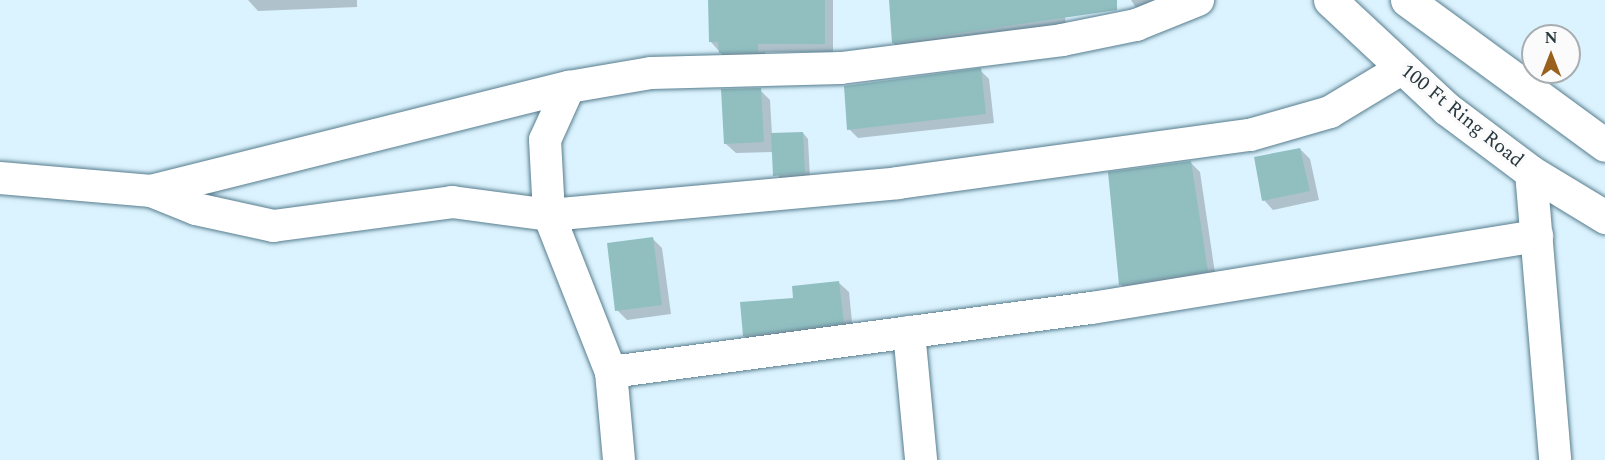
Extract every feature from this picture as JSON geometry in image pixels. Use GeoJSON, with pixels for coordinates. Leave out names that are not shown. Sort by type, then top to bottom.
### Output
{"type":"FeatureCollection","features":[{"type":"Feature","properties":{"kind":"main road","name":"100 Ft Ring Road"},"geometry":{"type":"LineString","coordinates":[[1330,0],[1403,68],[1532,172],[1605,217]]}},
{"type":"Feature","properties":{"kind":"main road"},"geometry":{"type":"LineString","coordinates":[[1407,0],[1604,144]]}},
{"type":"Feature","properties":{"kind":"street"},"geometry":{"type":"LineString","coordinates":[[151,191],[569,87],[651,73],[841,68],[1062,40],[1136,25],[1198,0]]}},
{"type":"Feature","properties":{"kind":"street"},"geometry":{"type":"LineString","coordinates":[[0,178],[151,191],[196,209],[273,226],[452,202],[549,215],[898,183],[1250,135],[1330,112],[1403,68]]}},
{"type":"Feature","properties":{"kind":"street"},"geometry":{"type":"LineString","coordinates":[[569,87],[545,140],[549,215],[611,372],[619,460]]}},
{"type":"Feature","properties":{"kind":"street"},"geometry":{"type":"LineString","coordinates":[[1532,172],[1555,460]]}},
{"type":"Feature","properties":{"kind":"street"},"geometry":{"type":"LineString","coordinates":[[611,372],[1092,308],[1537,236]]}},
{"type":"Feature","properties":{"kind":"street"},"geometry":{"type":"LineString","coordinates":[[909,332],[921,460]]}},
{"type":"Feature","properties":{"kind":"building"},"geometry":{"type":"Polygon","coordinates":[[[708,0],[825,0],[825,44],[758,44],[758,52],[719,53],[718,42],[709,42],[708,0]]]}},
{"type":"Feature","properties":{"kind":"building"},"geometry":{"type":"Polygon","coordinates":[[[889,0],[1117,0],[1117,10],[892,43],[889,0]]]}},
{"type":"Feature","properties":{"kind":"building"},"geometry":{"type":"Polygon","coordinates":[[[981,68],[986,114],[847,130],[844,86],[981,68]]]}},
{"type":"Feature","properties":{"kind":"building"},"geometry":{"type":"Polygon","coordinates":[[[761,88],[764,142],[724,144],[721,89],[761,88]]]}},
{"type":"Feature","properties":{"kind":"building"},"geometry":{"type":"Polygon","coordinates":[[[803,132],[805,173],[773,176],[771,133],[803,132]]]}},
{"type":"Feature","properties":{"kind":"building"},"geometry":{"type":"Polygon","coordinates":[[[1300,148],[1310,191],[1262,201],[1254,157],[1300,148]]]}},
{"type":"Feature","properties":{"kind":"building"},"geometry":{"type":"Polygon","coordinates":[[[1191,161],[1208,271],[1119,285],[1108,172],[1191,161]]]}},
{"type":"Feature","properties":{"kind":"building"},"geometry":{"type":"Polygon","coordinates":[[[653,237],[662,305],[615,311],[607,243],[653,237]]]}},
{"type":"Feature","properties":{"kind":"building"},"geometry":{"type":"Polygon","coordinates":[[[839,281],[844,323],[743,336],[740,302],[793,298],[792,286],[839,281]]]}}]}
